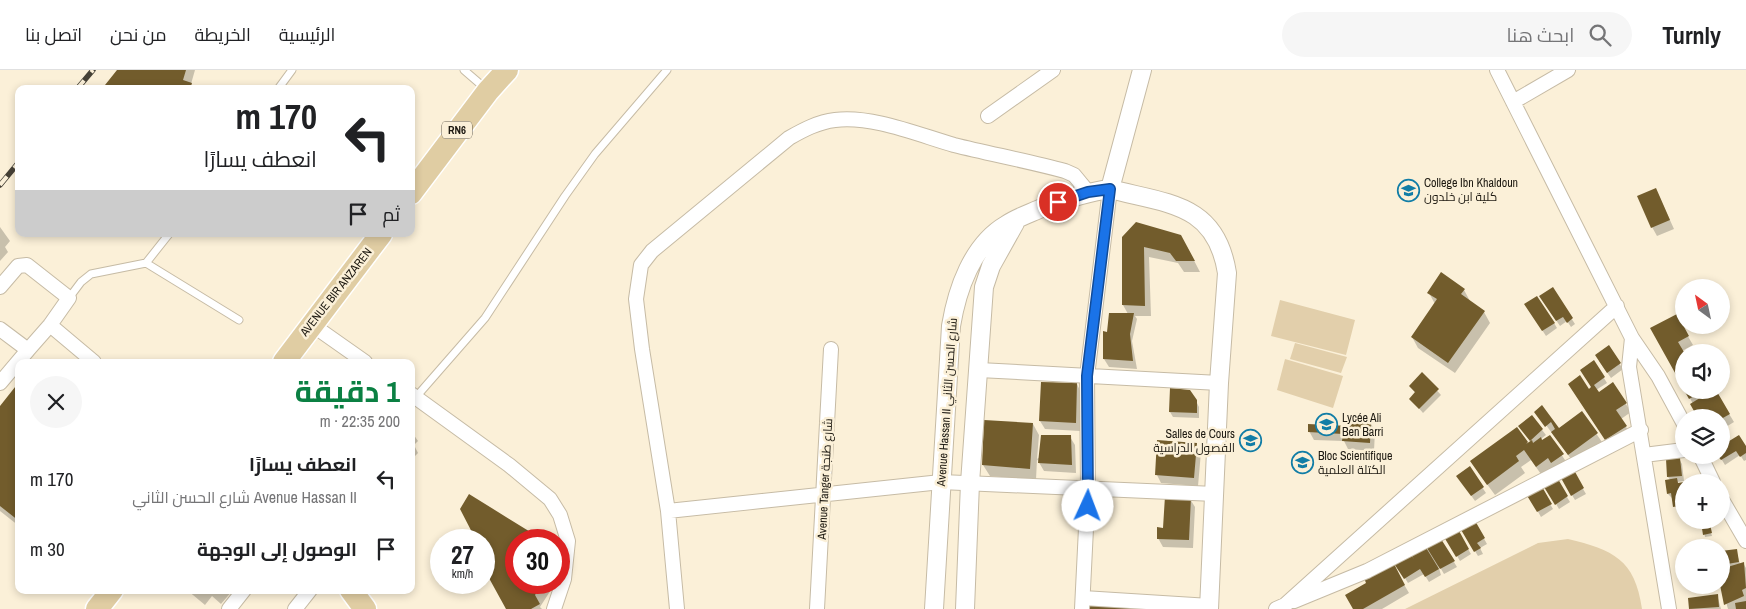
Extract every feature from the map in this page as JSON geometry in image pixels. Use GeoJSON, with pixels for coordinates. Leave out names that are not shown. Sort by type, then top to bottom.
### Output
{"type":"FeatureCollection","features":[{"type":"Feature","properties":{"kind":"main road","name":"RN6"},"geometry":{"type":"LineString","coordinates":[[415,188],[488,91],[507,70]]}},
{"type":"Feature","properties":{"kind":"main road","name":"AVENUE BIR ANZAREN"},"geometry":{"type":"LineString","coordinates":[[285,358],[379,237]]}},
{"type":"Feature","properties":{"kind":"main road"},"geometry":{"type":"LineString","coordinates":[[97,609],[109,594]]}},
{"type":"Feature","properties":{"kind":"street"},"geometry":{"type":"LineString","coordinates":[[988,116],[1053,70]]}},
{"type":"Feature","properties":{"kind":"street"},"geometry":{"type":"LineString","coordinates":[[1110,189],[1193,213],[1207,223],[1215,233],[1224,255],[1227,273],[1219,383],[1210,608],[1083,604],[1088,488],[1087,376],[1110,189],[1142,70]]}},
{"type":"Feature","properties":{"kind":"street"},"geometry":{"type":"LineString","coordinates":[[1497,70],[1632,338],[1658,376],[1676,409]]}},
{"type":"Feature","properties":{"kind":"street"},"geometry":{"type":"LineString","coordinates":[[1513,102],[1568,70]]}},
{"type":"Feature","properties":{"kind":"street"},"geometry":{"type":"LineString","coordinates":[[677,609],[668,511],[636,299],[641,265],[652,251],[789,138],[804,129],[836,120],[861,121],[1065,171],[1074,175],[1088,192]]}},
{"type":"Feature","properties":{"kind":"street","name":"Avenue Hassan II شارع الحسن الثاني"},"geometry":{"type":"LineString","coordinates":[[934,609],[951,326],[956,298],[969,268],[984,246],[1004,226],[1018,218],[1088,192],[1110,189]]}},
{"type":"Feature","properties":{"kind":"street"},"geometry":{"type":"LineString","coordinates":[[966,609],[970,483],[984,287],[991,266],[1018,218]]}},
{"type":"Feature","properties":{"kind":"street"},"geometry":{"type":"LineString","coordinates":[[0,287],[18,266],[27,265],[69,298],[50,325],[20,359]]}},
{"type":"Feature","properties":{"kind":"street"},"geometry":{"type":"LineString","coordinates":[[1280,607],[1617,306]]}},
{"type":"Feature","properties":{"kind":"street"},"geometry":{"type":"LineString","coordinates":[[311,324],[361,359]]}},
{"type":"Feature","properties":{"kind":"street"},"geometry":{"type":"LineString","coordinates":[[50,325],[90,359]]}},
{"type":"Feature","properties":{"kind":"street"},"geometry":{"type":"LineString","coordinates":[[0,330],[28,350]]}},
{"type":"Feature","properties":{"kind":"street"},"geometry":{"type":"LineString","coordinates":[[1632,338],[1630,367],[1670,609]]}},
{"type":"Feature","properties":{"kind":"street","name":"Avenue Tanger شارع طنجة"},"geometry":{"type":"LineString","coordinates":[[817,609],[825,495],[831,349]]}},
{"type":"Feature","properties":{"kind":"street"},"geometry":{"type":"LineString","coordinates":[[0,383],[15,365]]}},
{"type":"Feature","properties":{"kind":"street"},"geometry":{"type":"LineString","coordinates":[[979,370],[1219,383]]}},
{"type":"Feature","properties":{"kind":"street"},"geometry":{"type":"LineString","coordinates":[[415,396],[509,465],[550,499],[560,515],[568,541],[564,579],[554,609]]}},
{"type":"Feature","properties":{"kind":"street"},"geometry":{"type":"LineString","coordinates":[[1280,607],[1367,571],[1641,430]]}},
{"type":"Feature","properties":{"kind":"street"},"geometry":{"type":"LineString","coordinates":[[1644,455],[1675,451]]}},
{"type":"Feature","properties":{"kind":"street"},"geometry":{"type":"LineString","coordinates":[[668,511],[941,482],[1215,494]]}},
{"type":"Feature","properties":{"kind":"street"},"geometry":{"type":"LineString","coordinates":[[1730,513],[1746,541]]}},
{"type":"Feature","properties":{"kind":"street"},"geometry":{"type":"LineString","coordinates":[[229,609],[241,594]]}},
{"type":"Feature","properties":{"kind":"street"},"geometry":{"type":"LineString","coordinates":[[295,609],[307,594]]}},
{"type":"Feature","properties":{"kind":"lane"},"geometry":{"type":"LineString","coordinates":[[281,85],[292,70]]}},
{"type":"Feature","properties":{"kind":"lane"},"geometry":{"type":"LineString","coordinates":[[464,70],[488,91]]}},
{"type":"Feature","properties":{"kind":"lane"},"geometry":{"type":"LineString","coordinates":[[415,394],[486,318],[565,196],[595,154],[667,70]]}},
{"type":"Feature","properties":{"kind":"lane"},"geometry":{"type":"LineString","coordinates":[[146,264],[167,237]]}},
{"type":"Feature","properties":{"kind":"lane"},"geometry":{"type":"LineString","coordinates":[[69,298],[81,282],[91,274],[146,264],[239,320]]}},
{"type":"Feature","properties":{"kind":"shaded area"},"geometry":{"type":"Polygon","coordinates":[[[1280,300],[1355,320],[1346,355],[1271,336],[1280,300]]]}},
{"type":"Feature","properties":{"kind":"shaded area"},"geometry":{"type":"Polygon","coordinates":[[[1295,343],[1347,357],[1341,373],[1290,359],[1295,343]]]}},
{"type":"Feature","properties":{"kind":"shaded area"},"geometry":{"type":"Polygon","coordinates":[[[1285,359],[1343,376],[1333,408],[1277,390],[1285,359]]]}},
{"type":"Feature","properties":{"kind":"shaded area"},"geometry":{"type":"Polygon","coordinates":[[[1568,539],[1598,548],[1619,559],[1634,579],[1642,609],[1405,609],[1538,543],[1568,539]]]}},
{"type":"Feature","properties":{"kind":"building"},"geometry":{"type":"Polygon","coordinates":[[[117,70],[186,70],[183,80],[192,83],[191,85],[105,85],[117,70]]]}},
{"type":"Feature","properties":{"kind":"building"},"geometry":{"type":"Polygon","coordinates":[[[1656,188],[1670,220],[1651,228],[1637,196],[1656,188]]]}},
{"type":"Feature","properties":{"kind":"building"},"geometry":{"type":"Polygon","coordinates":[[[1136,222],[1181,235],[1195,261],[1176,261],[1170,253],[1144,247],[1145,306],[1122,305],[1122,237],[1136,222]]]}},
{"type":"Feature","properties":{"kind":"building"},"geometry":{"type":"Polygon","coordinates":[[[1441,272],[1465,289],[1461,294],[1485,311],[1448,363],[1411,337],[1437,299],[1427,293],[1441,272]]]}},
{"type":"Feature","properties":{"kind":"building"},"geometry":{"type":"Polygon","coordinates":[[[1553,287],[1573,318],[1567,323],[1563,317],[1556,321],[1539,296],[1553,287]]]}},
{"type":"Feature","properties":{"kind":"building"},"geometry":{"type":"Polygon","coordinates":[[[1537,296],[1555,323],[1542,331],[1524,304],[1537,296]]]}},
{"type":"Feature","properties":{"kind":"building"},"geometry":{"type":"Polygon","coordinates":[[[1109,313],[1134,313],[1130,334],[1133,361],[1103,359],[1103,331],[1107,332],[1109,313]]]}},
{"type":"Feature","properties":{"kind":"building"},"geometry":{"type":"Polygon","coordinates":[[[1675,315],[1675,334],[1688,334],[1689,336],[1678,342],[1679,344],[1675,344],[1675,373],[1650,328],[1675,315]]]}},
{"type":"Feature","properties":{"kind":"building"},"geometry":{"type":"Polygon","coordinates":[[[1609,345],[1621,363],[1607,373],[1595,355],[1609,345]]]}},
{"type":"Feature","properties":{"kind":"building"},"geometry":{"type":"Polygon","coordinates":[[[1594,360],[1605,377],[1594,385],[1599,392],[1613,382],[1627,403],[1616,410],[1627,426],[1605,440],[1568,384],[1580,375],[1589,389],[1591,387],[1580,370],[1594,360]]]}},
{"type":"Feature","properties":{"kind":"building"},"geometry":{"type":"Polygon","coordinates":[[[1422,372],[1439,389],[1419,409],[1409,399],[1415,392],[1409,386],[1422,372]]]}},
{"type":"Feature","properties":{"kind":"building"},"geometry":{"type":"Polygon","coordinates":[[[1041,382],[1077,383],[1076,423],[1039,421],[1041,382]]]}},
{"type":"Feature","properties":{"kind":"building"},"geometry":{"type":"Polygon","coordinates":[[[15,387],[15,518],[0,506],[0,406],[15,387]]]}},
{"type":"Feature","properties":{"kind":"building"},"geometry":{"type":"Polygon","coordinates":[[[1170,388],[1190,390],[1197,400],[1197,413],[1169,412],[1170,388]]]}},
{"type":"Feature","properties":{"kind":"building"},"geometry":{"type":"Polygon","coordinates":[[[1698,399],[1721,399],[1727,409],[1693,409],[1690,404],[1698,399]]]}},
{"type":"Feature","properties":{"kind":"building"},"geometry":{"type":"Polygon","coordinates":[[[1542,405],[1559,428],[1582,411],[1598,433],[1568,455],[1551,432],[1555,429],[1551,422],[1545,427],[1534,412],[1542,405]]]}},
{"type":"Feature","properties":{"kind":"building"},"geometry":{"type":"Polygon","coordinates":[[[1532,415],[1543,429],[1530,441],[1518,426],[1532,415]]]}},
{"type":"Feature","properties":{"kind":"building"},"geometry":{"type":"Polygon","coordinates":[[[984,420],[1033,423],[1030,469],[982,465],[984,420]]]}},
{"type":"Feature","properties":{"kind":"building"},"geometry":{"type":"Polygon","coordinates":[[[1350,420],[1371,421],[1370,443],[1342,441],[1343,434],[1308,432],[1308,424],[1349,426],[1350,420]]]}},
{"type":"Feature","properties":{"kind":"building"},"geometry":{"type":"Polygon","coordinates":[[[1517,427],[1528,442],[1526,444],[1532,440],[1533,443],[1541,437],[1542,440],[1550,435],[1564,454],[1551,463],[1548,458],[1536,467],[1524,450],[1516,456],[1519,461],[1487,485],[1470,461],[1517,427]]]}},
{"type":"Feature","properties":{"kind":"building"},"geometry":{"type":"Polygon","coordinates":[[[1041,435],[1071,435],[1072,465],[1038,463],[1041,435]]]}},
{"type":"Feature","properties":{"kind":"building"},"geometry":{"type":"Polygon","coordinates":[[[1739,435],[1746,446],[1746,453],[1740,457],[1736,451],[1730,455],[1730,440],[1739,435]]]}},
{"type":"Feature","properties":{"kind":"building"},"geometry":{"type":"Polygon","coordinates":[[[1157,440],[1197,443],[1194,478],[1155,475],[1157,440]]]}},
{"type":"Feature","properties":{"kind":"building"},"geometry":{"type":"Polygon","coordinates":[[[1675,458],[1675,464],[1681,464],[1682,474],[1667,477],[1666,459],[1675,458]]]}},
{"type":"Feature","properties":{"kind":"building"},"geometry":{"type":"Polygon","coordinates":[[[1470,466],[1484,487],[1471,496],[1456,476],[1470,466]]]}},
{"type":"Feature","properties":{"kind":"building"},"geometry":{"type":"Polygon","coordinates":[[[1574,470],[1584,488],[1571,496],[1561,478],[1574,470]]]}},
{"type":"Feature","properties":{"kind":"building"},"geometry":{"type":"Polygon","coordinates":[[[1675,478],[1675,507],[1673,507],[1671,493],[1667,494],[1665,480],[1675,478]]]}},
{"type":"Feature","properties":{"kind":"building"},"geometry":{"type":"Polygon","coordinates":[[[1558,479],[1568,496],[1555,505],[1544,487],[1558,479]]]}},
{"type":"Feature","properties":{"kind":"building"},"geometry":{"type":"Polygon","coordinates":[[[1541,485],[1552,504],[1537,512],[1526,494],[1541,485]]]}},
{"type":"Feature","properties":{"kind":"building"},"geometry":{"type":"Polygon","coordinates":[[[469,494],[526,529],[505,529],[505,594],[536,594],[540,604],[531,609],[506,609],[495,589],[495,529],[470,529],[460,509],[469,494]]]}},
{"type":"Feature","properties":{"kind":"building"},"geometry":{"type":"Polygon","coordinates":[[[1165,496],[1191,497],[1189,540],[1157,539],[1157,527],[1163,528],[1165,496]]]}},
{"type":"Feature","properties":{"kind":"building"},"geometry":{"type":"Polygon","coordinates":[[[1474,519],[1485,538],[1477,543],[1481,548],[1474,552],[1460,528],[1474,519]]]}},
{"type":"Feature","properties":{"kind":"building"},"geometry":{"type":"Polygon","coordinates":[[[1458,529],[1469,549],[1456,557],[1444,537],[1458,529]]]}},
{"type":"Feature","properties":{"kind":"building"},"geometry":{"type":"Polygon","coordinates":[[[1702,529],[1711,529],[1712,533],[1703,535],[1702,529]]]}},
{"type":"Feature","properties":{"kind":"building"},"geometry":{"type":"Polygon","coordinates":[[[1441,539],[1455,561],[1440,569],[1427,548],[1441,539]]]}},
{"type":"Feature","properties":{"kind":"building"},"geometry":{"type":"Polygon","coordinates":[[[1425,546],[1439,569],[1425,577],[1420,569],[1404,579],[1393,562],[1409,552],[1414,559],[1411,554],[1425,546]]]}},
{"type":"Feature","properties":{"kind":"building"},"geometry":{"type":"Polygon","coordinates":[[[1737,549],[1739,562],[1730,564],[1730,550],[1737,549]]]}},
{"type":"Feature","properties":{"kind":"building"},"geometry":{"type":"Polygon","coordinates":[[[1393,562],[1405,585],[1363,609],[1353,609],[1345,595],[1366,583],[1364,578],[1393,562]]]}},
{"type":"Feature","properties":{"kind":"building"},"geometry":{"type":"Polygon","coordinates":[[[1744,562],[1746,588],[1742,590],[1744,596],[1724,605],[1722,594],[1730,594],[1730,566],[1744,562]]]}},
{"type":"Feature","properties":{"kind":"building"},"geometry":{"type":"Polygon","coordinates":[[[1718,594],[1719,607],[1689,609],[1688,598],[1718,594]]]}},
{"type":"Feature","properties":{"kind":"building"},"geometry":{"type":"Polygon","coordinates":[[[1746,601],[1746,609],[1736,609],[1735,603],[1746,601]]]}},
{"type":"Feature","properties":{"kind":"building"},"geometry":{"type":"Polygon","coordinates":[[[1089,602],[1137,605],[1137,609],[1089,609],[1089,602]]]}},
{"type":"Feature","properties":{"kind":"railway"},"geometry":{"type":"LineString","coordinates":[[80,85],[93,70]]}},
{"type":"Feature","properties":{"kind":"railway"},"geometry":{"type":"LineString","coordinates":[[0,185],[15,167]]}},
{"type":"Feature","properties":{"kind":"place","name":"College Ibn Khaldoun كلية ابن خلدون"},"geometry":{"type":"Point","coordinates":[1408,190]}},
{"type":"Feature","properties":{"kind":"place","name":"Lycée Ali Ben Barri"},"geometry":{"type":"Point","coordinates":[1326,425]}},
{"type":"Feature","properties":{"kind":"place","name":"Salles de Cours الفصول الدراسية"},"geometry":{"type":"Point","coordinates":[1251,441]}},
{"type":"Feature","properties":{"kind":"place","name":"Bloc Scientifique الكتلة العلمية"},"geometry":{"type":"Point","coordinates":[1302,463]}},
{"type":"Feature","properties":{"kind":"route"},"geometry":{"type":"LineString","coordinates":[[1058,202],[1088,192],[1110,189],[1087,376],[1088,506]]}}]}
